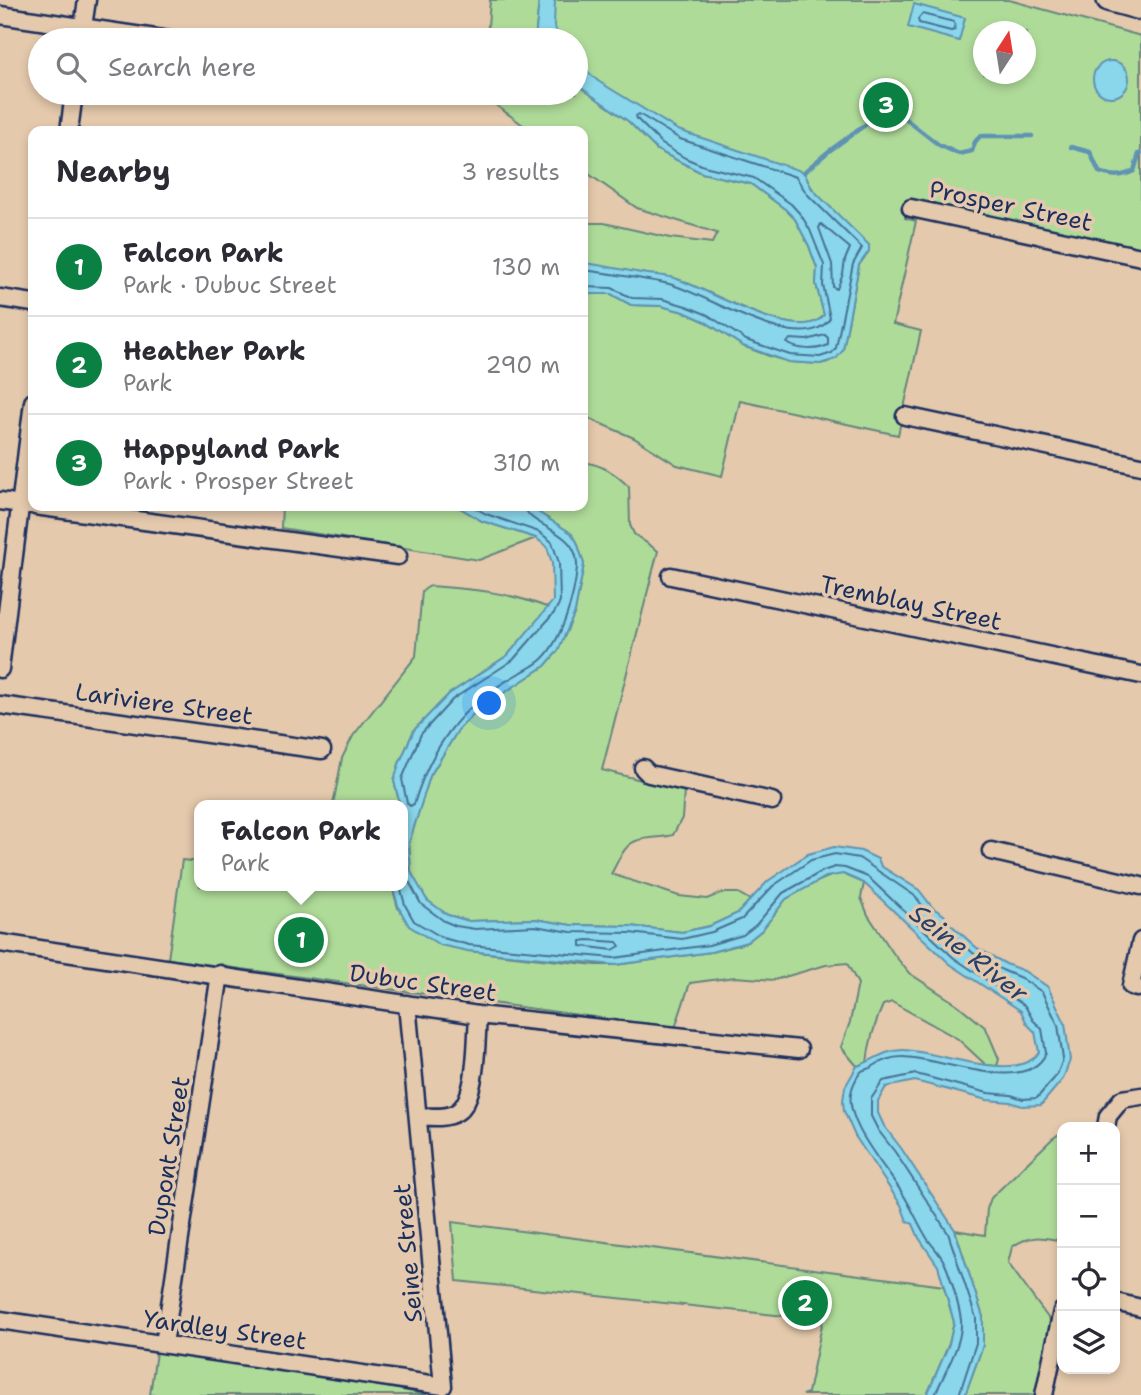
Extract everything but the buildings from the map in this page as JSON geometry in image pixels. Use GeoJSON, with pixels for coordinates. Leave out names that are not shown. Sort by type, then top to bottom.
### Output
{"type":"FeatureCollection","features":[{"type":"Feature","properties":{"kind":"main road"},"geometry":{"type":"LineString","coordinates":[[1108,0],[1141,9]]}},
{"type":"Feature","properties":{"kind":"street"},"geometry":{"type":"LineString","coordinates":[[83,28],[87,0]]}},
{"type":"Feature","properties":{"kind":"street"},"geometry":{"type":"LineString","coordinates":[[0,15],[56,28]]}},
{"type":"Feature","properties":{"kind":"street"},"geometry":{"type":"LineString","coordinates":[[70,126],[72,105]]}},
{"type":"Feature","properties":{"kind":"street","name":"Prosper Street"},"geometry":{"type":"LineString","coordinates":[[911,208],[1141,257]]}},
{"type":"Feature","properties":{"kind":"street"},"geometry":{"type":"LineString","coordinates":[[0,298],[28,302]]}},
{"type":"Feature","properties":{"kind":"street"},"geometry":{"type":"LineString","coordinates":[[905,416],[1141,466]]}},
{"type":"Feature","properties":{"kind":"street"},"geometry":{"type":"LineString","coordinates":[[0,501],[28,505]]}},
{"type":"Feature","properties":{"kind":"street"},"geometry":{"type":"LineString","coordinates":[[0,669],[29,511]]}},
{"type":"Feature","properties":{"kind":"street"},"geometry":{"type":"LineString","coordinates":[[73,511],[398,556]]}},
{"type":"Feature","properties":{"kind":"street","name":"Tremblay Street"},"geometry":{"type":"LineString","coordinates":[[671,576],[1141,675]]}},
{"type":"Feature","properties":{"kind":"street","name":"Lariviere Street"},"geometry":{"type":"LineString","coordinates":[[0,705],[322,750]]}},
{"type":"Feature","properties":{"kind":"street"},"geometry":{"type":"LineString","coordinates":[[642,768],[649,774],[772,801]]}},
{"type":"Feature","properties":{"kind":"street"},"geometry":{"type":"LineString","coordinates":[[991,851],[1141,886]]}},
{"type":"Feature","properties":{"kind":"street"},"geometry":{"type":"LineString","coordinates":[[1137,988],[1131,986],[1141,941]]}},
{"type":"Feature","properties":{"kind":"street","name":"Dubuc Street"},"geometry":{"type":"LineString","coordinates":[[0,943],[220,974],[478,1015],[799,1049]]}},
{"type":"Feature","properties":{"kind":"street","name":"Dupont Street"},"geometry":{"type":"LineString","coordinates":[[164,1344],[220,974]]}},
{"type":"Feature","properties":{"kind":"street","name":"Seine Street"},"geometry":{"type":"LineString","coordinates":[[407,1004],[443,1386]]}},
{"type":"Feature","properties":{"kind":"street"},"geometry":{"type":"LineString","coordinates":[[419,1116],[441,1117],[458,1112],[469,1097],[478,1015]]}},
{"type":"Feature","properties":{"kind":"street"},"geometry":{"type":"LineString","coordinates":[[1107,1122],[1108,1116],[1122,1099],[1141,1096]]}},
{"type":"Feature","properties":{"kind":"street"},"geometry":{"type":"LineString","coordinates":[[1120,1304],[1141,1308]]}},
{"type":"Feature","properties":{"kind":"street","name":"Yardley Street"},"geometry":{"type":"LineString","coordinates":[[0,1320],[443,1386]]}},
{"type":"Feature","properties":{"kind":"street"},"geometry":{"type":"LineString","coordinates":[[1044,1395],[1057,1334]]}},
{"type":"Feature","properties":{"kind":"green space"},"geometry":{"type":"Polygon","coordinates":[[[490,0],[539,0],[536,28],[488,28],[490,0]]]}},
{"type":"Feature","properties":{"kind":"green space"},"geometry":{"type":"Polygon","coordinates":[[[555,0],[1009,0],[1141,36],[1141,248],[909,199],[905,218],[916,221],[893,324],[921,331],[898,435],[740,401],[722,476],[677,465],[634,438],[588,418],[588,294],[611,294],[631,305],[661,306],[684,312],[704,321],[743,346],[769,356],[789,362],[820,364],[828,362],[843,350],[859,265],[869,251],[861,239],[812,189],[804,176],[680,136],[588,75],[588,28],[547,28],[555,0]]]}},
{"type":"Feature","properties":{"kind":"green space"},"geometry":{"type":"Polygon","coordinates":[[[588,93],[628,121],[657,150],[702,173],[751,184],[795,219],[817,268],[816,284],[824,315],[812,323],[795,324],[751,312],[674,278],[588,264],[588,223],[604,223],[670,238],[712,243],[717,233],[637,208],[588,174],[588,126],[524,126],[496,105],[588,105],[588,93]]]}},
{"type":"Feature","properties":{"kind":"green space"},"geometry":{"type":"Polygon","coordinates":[[[588,463],[608,470],[629,487],[630,525],[634,534],[658,551],[602,770],[684,791],[682,818],[673,835],[643,839],[629,845],[611,874],[679,896],[707,899],[721,893],[738,893],[750,900],[738,913],[710,926],[682,932],[630,926],[571,925],[535,919],[469,921],[448,915],[435,907],[427,900],[411,872],[409,843],[430,776],[458,730],[476,711],[545,666],[558,651],[575,612],[584,564],[571,533],[536,511],[588,511],[588,463]]]}},
{"type":"Feature","properties":{"kind":"green space"},"geometry":{"type":"Polygon","coordinates":[[[282,511],[465,511],[482,521],[536,538],[479,560],[281,528],[282,511]]]}},
{"type":"Feature","properties":{"kind":"green space"},"geometry":{"type":"Polygon","coordinates":[[[430,586],[461,588],[519,598],[549,608],[508,655],[449,694],[414,730],[394,781],[399,800],[334,800],[342,758],[353,736],[416,656],[422,591],[430,586]]]}},
{"type":"Feature","properties":{"kind":"green space"},"geometry":{"type":"Polygon","coordinates":[[[182,860],[194,861],[194,891],[393,891],[398,908],[468,951],[596,965],[615,965],[711,952],[747,942],[762,930],[786,899],[812,884],[835,874],[843,874],[864,883],[861,898],[868,915],[909,973],[958,1005],[986,1028],[999,1059],[997,1066],[986,1065],[958,1039],[892,1002],[883,1005],[880,1012],[867,1063],[857,1066],[841,1047],[850,1022],[858,984],[847,963],[826,965],[774,980],[735,977],[690,983],[675,1028],[168,959],[182,860]]]}},
{"type":"Feature","properties":{"kind":"green space"},"geometry":{"type":"Polygon","coordinates":[[[1057,1136],[1057,1240],[1042,1238],[1024,1240],[1012,1247],[1008,1263],[1051,1322],[1036,1395],[965,1395],[983,1345],[983,1317],[955,1230],[985,1235],[987,1209],[991,1198],[1057,1136]]]}},
{"type":"Feature","properties":{"kind":"green space"},"geometry":{"type":"Polygon","coordinates":[[[452,1222],[944,1286],[954,1322],[949,1344],[927,1395],[802,1395],[808,1393],[823,1320],[457,1281],[452,1222]]]}},
{"type":"Feature","properties":{"kind":"green space"},"geometry":{"type":"Polygon","coordinates":[[[156,1352],[373,1384],[427,1395],[150,1395],[156,1352]]]}},
{"type":"Feature","properties":{"kind":"water"},"geometry":{"type":"Polygon","coordinates":[[[539,0],[555,0],[555,28],[536,28],[539,0]]]}},
{"type":"Feature","properties":{"kind":"water"},"geometry":{"type":"Polygon","coordinates":[[[914,4],[965,18],[959,41],[908,27],[914,4]]]}},
{"type":"Feature","properties":{"kind":"water"},"geometry":{"type":"Polygon","coordinates":[[[1111,61],[1124,66],[1129,79],[1124,92],[1111,97],[1098,92],[1093,79],[1098,66],[1111,61]]]}},
{"type":"Feature","properties":{"kind":"water"},"geometry":{"type":"Polygon","coordinates":[[[588,72],[598,81],[678,130],[804,172],[812,189],[869,245],[869,251],[859,265],[843,350],[836,359],[820,364],[789,362],[743,346],[704,321],[684,312],[661,306],[631,305],[611,294],[588,294],[588,264],[674,278],[751,312],[795,324],[812,323],[824,315],[816,284],[817,268],[809,246],[795,219],[785,209],[751,184],[702,173],[657,150],[628,121],[588,93],[588,72]]]}},
{"type":"Feature","properties":{"kind":"water","name":"Seine River"},"geometry":{"type":"Polygon","coordinates":[[[465,511],[536,511],[571,533],[584,564],[575,612],[558,651],[545,666],[476,711],[458,730],[430,776],[409,843],[411,872],[427,900],[448,915],[469,921],[535,919],[571,925],[630,926],[682,932],[710,926],[738,913],[768,881],[808,854],[834,847],[861,851],[878,859],[881,866],[919,890],[933,908],[944,915],[948,922],[977,948],[1024,971],[1048,987],[1065,1023],[1070,1060],[1063,1079],[1041,1105],[1022,1106],[987,1100],[915,1081],[886,1087],[878,1101],[878,1113],[884,1126],[955,1230],[983,1317],[983,1345],[965,1395],[927,1395],[949,1344],[954,1322],[938,1266],[855,1136],[844,1111],[845,1087],[857,1066],[896,1050],[917,1051],[995,1066],[1014,1066],[1029,1061],[1039,1052],[1035,1032],[1027,1024],[1021,1011],[950,964],[864,883],[843,874],[826,877],[786,899],[762,930],[747,942],[711,952],[615,965],[468,951],[440,945],[409,926],[399,908],[394,891],[408,891],[408,800],[399,800],[394,781],[414,730],[449,694],[508,655],[553,601],[552,563],[547,547],[536,538],[482,521],[465,511]]]}},
{"type":"Feature","properties":{"kind":"waterway"},"geometry":{"type":"LineString","coordinates":[[804,172],[890,107],[939,145],[959,154],[972,151],[980,136],[1032,136]]}},
{"type":"Feature","properties":{"kind":"waterway"},"geometry":{"type":"LineString","coordinates":[[1071,147],[1090,152],[1099,172],[1113,175],[1134,171],[1141,153]]}},
{"type":"Feature","properties":{"kind":"place","name":"Happyland Park"},"geometry":{"type":"Point","coordinates":[886,105]}},
{"type":"Feature","properties":{"kind":"place","name":"Falcon Park"},"geometry":{"type":"Point","coordinates":[301,940]}},
{"type":"Feature","properties":{"kind":"place","name":"Heather Park"},"geometry":{"type":"Point","coordinates":[805,1303]}}]}
